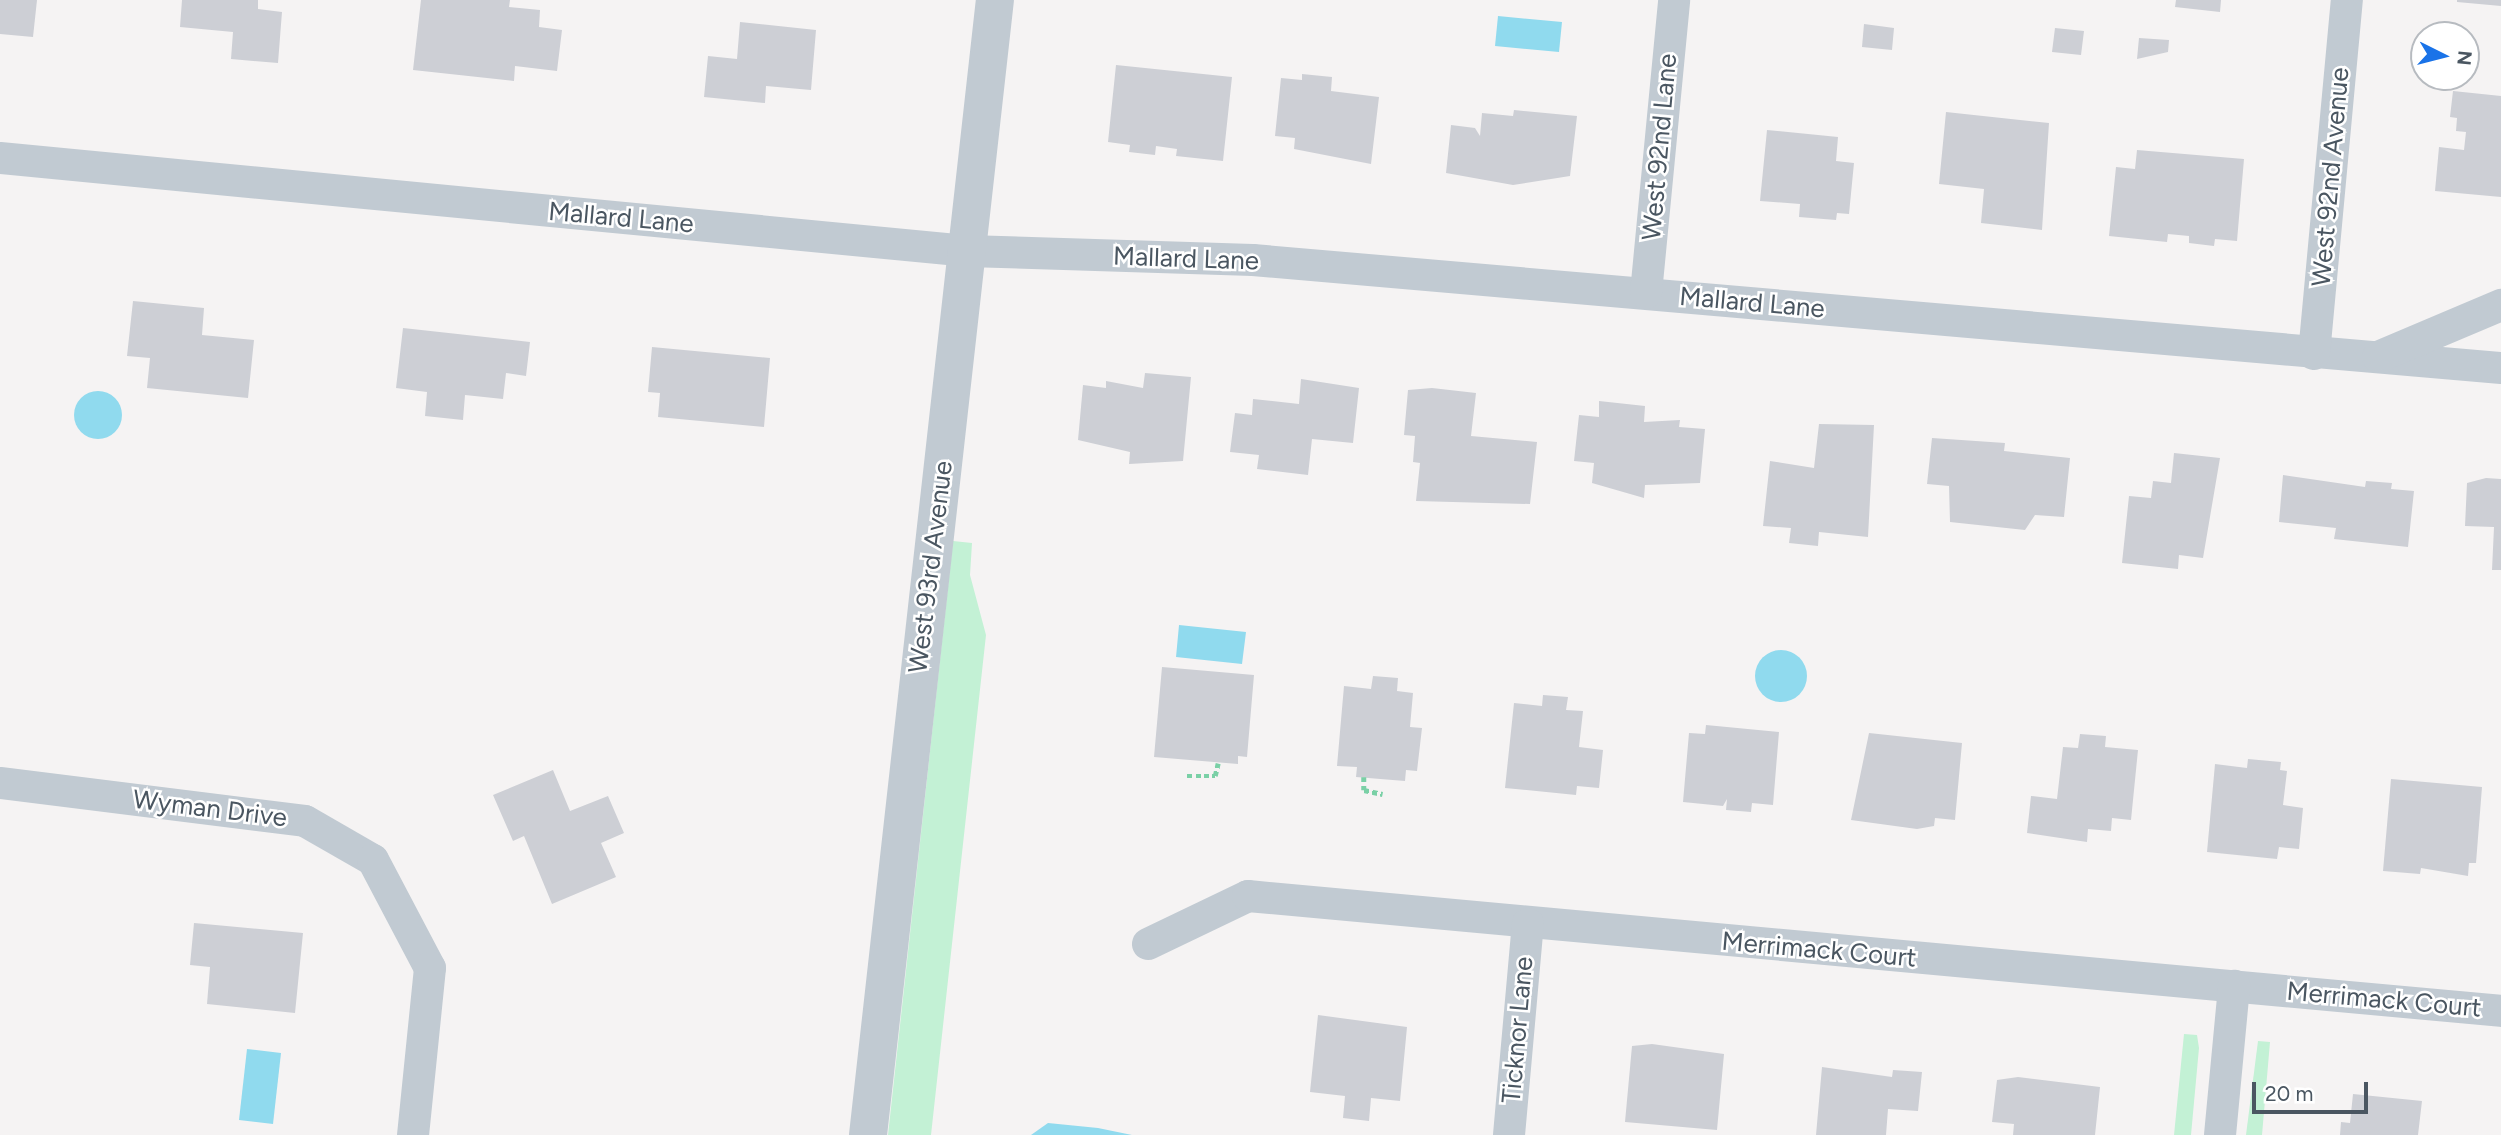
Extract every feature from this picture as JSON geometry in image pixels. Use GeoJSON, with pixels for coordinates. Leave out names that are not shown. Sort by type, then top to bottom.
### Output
{"type":"FeatureCollection","features":[{"type":"Feature","properties":{"kind":"street","name":"West 93rd Avenue"},"geometry":{"type":"LineString","coordinates":[[868,1135],[995,0]]}},
{"type":"Feature","properties":{"kind":"street","name":"West 92nd Lane"},"geometry":{"type":"LineString","coordinates":[[1646,293],[1674,0]]}},
{"type":"Feature","properties":{"kind":"street","name":"West 92nd Avenue"},"geometry":{"type":"LineString","coordinates":[[2314,354],[2347,0]]}},
{"type":"Feature","properties":{"kind":"street","name":"Mallard Lane"},"geometry":{"type":"LineString","coordinates":[[0,158],[967,251],[1252,260],[2314,354],[2501,368]]}},
{"type":"Feature","properties":{"kind":"street"},"geometry":{"type":"LineString","coordinates":[[2373,359],[2501,305]]}},
{"type":"Feature","properties":{"kind":"street","name":"Wyman Drive"},"geometry":{"type":"LineString","coordinates":[[0,783],[305,821],[373,860],[430,968],[413,1135]]}},
{"type":"Feature","properties":{"kind":"street","name":"Merrimack Court"},"geometry":{"type":"LineString","coordinates":[[1148,944],[1248,896],[2501,1012]]}},
{"type":"Feature","properties":{"kind":"street","name":"Ticknor Lane"},"geometry":{"type":"LineString","coordinates":[[1509,1135],[1528,924]]}},
{"type":"Feature","properties":{"kind":"street"},"geometry":{"type":"LineString","coordinates":[[2220,1135],[2234,986]]}},
{"type":"Feature","properties":{"kind":"path"},"geometry":{"type":"LineString","coordinates":[[1187,776],[1215,776],[1218,763]]}},
{"type":"Feature","properties":{"kind":"path"},"geometry":{"type":"LineString","coordinates":[[1364,777],[1364,790],[1383,794]]}},
{"type":"Feature","properties":{"kind":"green space"},"geometry":{"type":"Polygon","coordinates":[[[953,541],[972,543],[970,575],[986,635],[931,1135],[888,1135],[953,541]]]}},
{"type":"Feature","properties":{"kind":"green space"},"geometry":{"type":"Polygon","coordinates":[[[2184,1034],[2197,1035],[2199,1048],[2191,1135],[2174,1135],[2184,1034]]]}},
{"type":"Feature","properties":{"kind":"green space"},"geometry":{"type":"Polygon","coordinates":[[[2258,1041],[2270,1042],[2262,1135],[2246,1135],[2258,1041]]]}},
{"type":"Feature","properties":{"kind":"water"},"geometry":{"type":"Polygon","coordinates":[[[1498,16],[1562,22],[1559,52],[1495,46],[1498,16]]]}},
{"type":"Feature","properties":{"kind":"water"},"geometry":{"type":"Polygon","coordinates":[[[98,391],[115,398],[122,415],[115,432],[98,439],[81,432],[74,415],[81,398],[98,391]]]}},
{"type":"Feature","properties":{"kind":"water"},"geometry":{"type":"Polygon","coordinates":[[[1179,625],[1246,632],[1242,664],[1176,657],[1179,625]]]}},
{"type":"Feature","properties":{"kind":"water"},"geometry":{"type":"Polygon","coordinates":[[[1781,650],[1791,652],[1799,658],[1805,666],[1805,686],[1799,694],[1791,700],[1781,702],[1771,700],[1763,694],[1757,686],[1755,676],[1757,666],[1763,658],[1771,652],[1781,650]]]}},
{"type":"Feature","properties":{"kind":"water"},"geometry":{"type":"Polygon","coordinates":[[[247,1049],[281,1053],[273,1124],[239,1120],[247,1049]]]}},
{"type":"Feature","properties":{"kind":"water"},"geometry":{"type":"Polygon","coordinates":[[[1048,1123],[1098,1128],[1132,1135],[1031,1135],[1048,1123]]]}},
{"type":"Feature","properties":{"kind":"building"},"geometry":{"type":"Polygon","coordinates":[[[0,0],[37,0],[33,37],[0,34],[0,0]]]}},
{"type":"Feature","properties":{"kind":"building"},"geometry":{"type":"Polygon","coordinates":[[[182,0],[258,0],[258,9],[282,12],[278,63],[231,59],[233,32],[180,27],[182,0]]]}},
{"type":"Feature","properties":{"kind":"building"},"geometry":{"type":"Polygon","coordinates":[[[421,0],[510,0],[509,7],[540,10],[539,27],[562,30],[557,71],[515,66],[514,81],[413,70],[421,0]]]}},
{"type":"Feature","properties":{"kind":"building"},"geometry":{"type":"Polygon","coordinates":[[[2176,0],[2221,0],[2220,12],[2175,7],[2176,0]]]}},
{"type":"Feature","properties":{"kind":"building"},"geometry":{"type":"Polygon","coordinates":[[[2501,0],[2501,6],[2457,2],[2501,0]]]}},
{"type":"Feature","properties":{"kind":"building"},"geometry":{"type":"Polygon","coordinates":[[[740,22],[816,30],[811,90],[766,86],[765,103],[704,97],[708,56],[737,59],[740,22]]]}},
{"type":"Feature","properties":{"kind":"building"},"geometry":{"type":"Polygon","coordinates":[[[1864,24],[1894,28],[1892,50],[1862,47],[1864,24]]]}},
{"type":"Feature","properties":{"kind":"building"},"geometry":{"type":"Polygon","coordinates":[[[2055,28],[2084,31],[2081,55],[2052,52],[2055,28]]]}},
{"type":"Feature","properties":{"kind":"building"},"geometry":{"type":"Polygon","coordinates":[[[2139,38],[2169,40],[2168,52],[2137,59],[2139,38]]]}},
{"type":"Feature","properties":{"kind":"building"},"geometry":{"type":"Polygon","coordinates":[[[1116,65],[1232,77],[1223,161],[1176,156],[1177,149],[1156,146],[1155,155],[1129,152],[1130,145],[1108,142],[1116,65]]]}},
{"type":"Feature","properties":{"kind":"building"},"geometry":{"type":"Polygon","coordinates":[[[1302,74],[1332,77],[1331,91],[1379,97],[1371,164],[1294,149],[1295,138],[1275,136],[1281,78],[1302,80],[1302,74]]]}},
{"type":"Feature","properties":{"kind":"building"},"geometry":{"type":"Polygon","coordinates":[[[2453,91],[2501,96],[2501,197],[2435,191],[2439,147],[2464,150],[2466,132],[2456,131],[2457,118],[2450,117],[2453,91]]]}},
{"type":"Feature","properties":{"kind":"building"},"geometry":{"type":"Polygon","coordinates":[[[1514,110],[1577,116],[1570,176],[1513,185],[1446,173],[1451,125],[1475,128],[1480,136],[1482,113],[1513,116],[1514,110]]]}},
{"type":"Feature","properties":{"kind":"building"},"geometry":{"type":"Polygon","coordinates":[[[1946,112],[2049,123],[2042,230],[1981,223],[1984,189],[1939,184],[1946,112]]]}},
{"type":"Feature","properties":{"kind":"building"},"geometry":{"type":"Polygon","coordinates":[[[1767,130],[1838,137],[1836,161],[1854,163],[1849,214],[1837,213],[1836,220],[1799,217],[1800,204],[1760,201],[1767,130]]]}},
{"type":"Feature","properties":{"kind":"building"},"geometry":{"type":"Polygon","coordinates":[[[2137,150],[2244,159],[2237,241],[2215,239],[2214,246],[2189,243],[2189,236],[2168,234],[2167,242],[2109,236],[2116,167],[2135,169],[2137,150]]]}},
{"type":"Feature","properties":{"kind":"building"},"geometry":{"type":"Polygon","coordinates":[[[133,301],[204,308],[202,335],[254,340],[248,398],[147,388],[150,358],[127,356],[133,301]]]}},
{"type":"Feature","properties":{"kind":"building"},"geometry":{"type":"Polygon","coordinates":[[[403,328],[530,342],[526,376],[506,373],[503,399],[465,395],[463,420],[425,416],[427,392],[396,388],[403,328]]]}},
{"type":"Feature","properties":{"kind":"building"},"geometry":{"type":"Polygon","coordinates":[[[652,347],[770,358],[764,427],[658,417],[660,393],[648,392],[652,347]]]}},
{"type":"Feature","properties":{"kind":"building"},"geometry":{"type":"Polygon","coordinates":[[[1145,373],[1191,377],[1183,461],[1129,464],[1130,452],[1078,440],[1083,385],[1106,388],[1106,381],[1143,388],[1145,373]]]}},
{"type":"Feature","properties":{"kind":"building"},"geometry":{"type":"Polygon","coordinates":[[[1301,379],[1359,388],[1353,443],[1312,439],[1308,475],[1257,469],[1259,455],[1230,452],[1235,413],[1252,415],[1253,399],[1299,404],[1301,379]]]}},
{"type":"Feature","properties":{"kind":"building"},"geometry":{"type":"Polygon","coordinates":[[[1432,388],[1476,393],[1471,436],[1537,442],[1530,504],[1416,501],[1420,463],[1413,462],[1415,436],[1404,435],[1408,390],[1432,388]]]}},
{"type":"Feature","properties":{"kind":"building"},"geometry":{"type":"Polygon","coordinates":[[[1599,401],[1645,406],[1644,422],[1680,420],[1679,427],[1705,429],[1700,483],[1645,485],[1644,498],[1592,483],[1594,463],[1574,461],[1579,415],[1599,417],[1599,401]]]}},
{"type":"Feature","properties":{"kind":"building"},"geometry":{"type":"Polygon","coordinates":[[[1819,424],[1874,425],[1868,537],[1819,532],[1818,546],[1789,543],[1791,528],[1763,526],[1770,461],[1814,468],[1819,424]]]}},
{"type":"Feature","properties":{"kind":"building"},"geometry":{"type":"Polygon","coordinates":[[[1932,438],[2005,443],[2004,451],[2070,458],[2064,517],[2035,515],[2025,530],[1950,522],[1949,486],[1927,484],[1932,438]]]}},
{"type":"Feature","properties":{"kind":"building"},"geometry":{"type":"Polygon","coordinates":[[[2174,453],[2220,458],[2203,558],[2179,555],[2178,569],[2122,563],[2129,496],[2151,498],[2153,481],[2171,483],[2174,453]]]}},
{"type":"Feature","properties":{"kind":"building"},"geometry":{"type":"Polygon","coordinates":[[[2283,475],[2365,487],[2366,481],[2392,483],[2391,489],[2414,491],[2408,547],[2334,539],[2336,528],[2279,522],[2283,475]]]}},
{"type":"Feature","properties":{"kind":"building"},"geometry":{"type":"Polygon","coordinates":[[[2486,478],[2501,479],[2501,570],[2492,570],[2494,527],[2465,526],[2467,483],[2486,478]]]}},
{"type":"Feature","properties":{"kind":"building"},"geometry":{"type":"Polygon","coordinates":[[[1162,667],[1254,675],[1247,757],[1238,756],[1238,764],[1154,757],[1162,667]]]}},
{"type":"Feature","properties":{"kind":"building"},"geometry":{"type":"Polygon","coordinates":[[[1373,676],[1398,678],[1397,691],[1413,693],[1410,727],[1422,728],[1417,771],[1406,770],[1405,781],[1356,777],[1357,767],[1337,766],[1344,686],[1371,689],[1373,676]]]}},
{"type":"Feature","properties":{"kind":"building"},"geometry":{"type":"Polygon","coordinates":[[[1543,695],[1568,697],[1566,710],[1583,711],[1579,747],[1603,750],[1599,788],[1577,786],[1576,795],[1505,788],[1514,703],[1542,706],[1543,695]]]}},
{"type":"Feature","properties":{"kind":"building"},"geometry":{"type":"Polygon","coordinates":[[[1706,725],[1779,732],[1773,805],[1752,803],[1751,812],[1726,810],[1727,799],[1723,806],[1683,802],[1689,733],[1705,734],[1706,725]]]}},
{"type":"Feature","properties":{"kind":"building"},"geometry":{"type":"Polygon","coordinates":[[[1869,733],[1962,743],[1955,820],[1935,818],[1934,826],[1917,829],[1851,820],[1869,733]]]}},
{"type":"Feature","properties":{"kind":"building"},"geometry":{"type":"Polygon","coordinates":[[[2080,734],[2106,736],[2105,747],[2138,750],[2131,820],[2112,818],[2111,831],[2088,829],[2087,842],[2027,833],[2031,796],[2057,799],[2063,747],[2078,748],[2080,734]]]}},
{"type":"Feature","properties":{"kind":"building"},"geometry":{"type":"Polygon","coordinates":[[[2248,759],[2281,762],[2280,770],[2287,771],[2283,805],[2303,808],[2299,849],[2279,847],[2277,859],[2207,852],[2215,764],[2247,768],[2248,759]]]}},
{"type":"Feature","properties":{"kind":"building"},"geometry":{"type":"Polygon","coordinates":[[[553,770],[570,811],[608,796],[624,833],[601,843],[616,877],[552,904],[524,836],[513,841],[493,795],[553,770]]]}},
{"type":"Feature","properties":{"kind":"building"},"geometry":{"type":"Polygon","coordinates":[[[2391,779],[2482,787],[2476,863],[2469,863],[2468,876],[2421,868],[2420,874],[2383,871],[2391,779]]]}},
{"type":"Feature","properties":{"kind":"building"},"geometry":{"type":"Polygon","coordinates":[[[194,923],[303,933],[295,1013],[207,1004],[210,967],[190,965],[194,923]]]}},
{"type":"Feature","properties":{"kind":"building"},"geometry":{"type":"Polygon","coordinates":[[[1318,1015],[1407,1027],[1400,1101],[1371,1098],[1369,1121],[1343,1118],[1345,1096],[1310,1092],[1318,1015]]]}},
{"type":"Feature","properties":{"kind":"building"},"geometry":{"type":"Polygon","coordinates":[[[1652,1044],[1724,1054],[1717,1130],[1625,1122],[1632,1046],[1652,1044]]]}},
{"type":"Feature","properties":{"kind":"building"},"geometry":{"type":"Polygon","coordinates":[[[1822,1067],[1892,1077],[1893,1070],[1922,1072],[1918,1111],[1888,1109],[1886,1135],[1816,1135],[1822,1067]]]}},
{"type":"Feature","properties":{"kind":"building"},"geometry":{"type":"Polygon","coordinates":[[[2018,1077],[2100,1087],[2095,1135],[2013,1135],[2014,1124],[1992,1122],[1997,1080],[2018,1077]]]}},
{"type":"Feature","properties":{"kind":"building"},"geometry":{"type":"Polygon","coordinates":[[[2353,1094],[2422,1101],[2418,1135],[2340,1135],[2341,1122],[2350,1123],[2353,1094]]]}}]}
